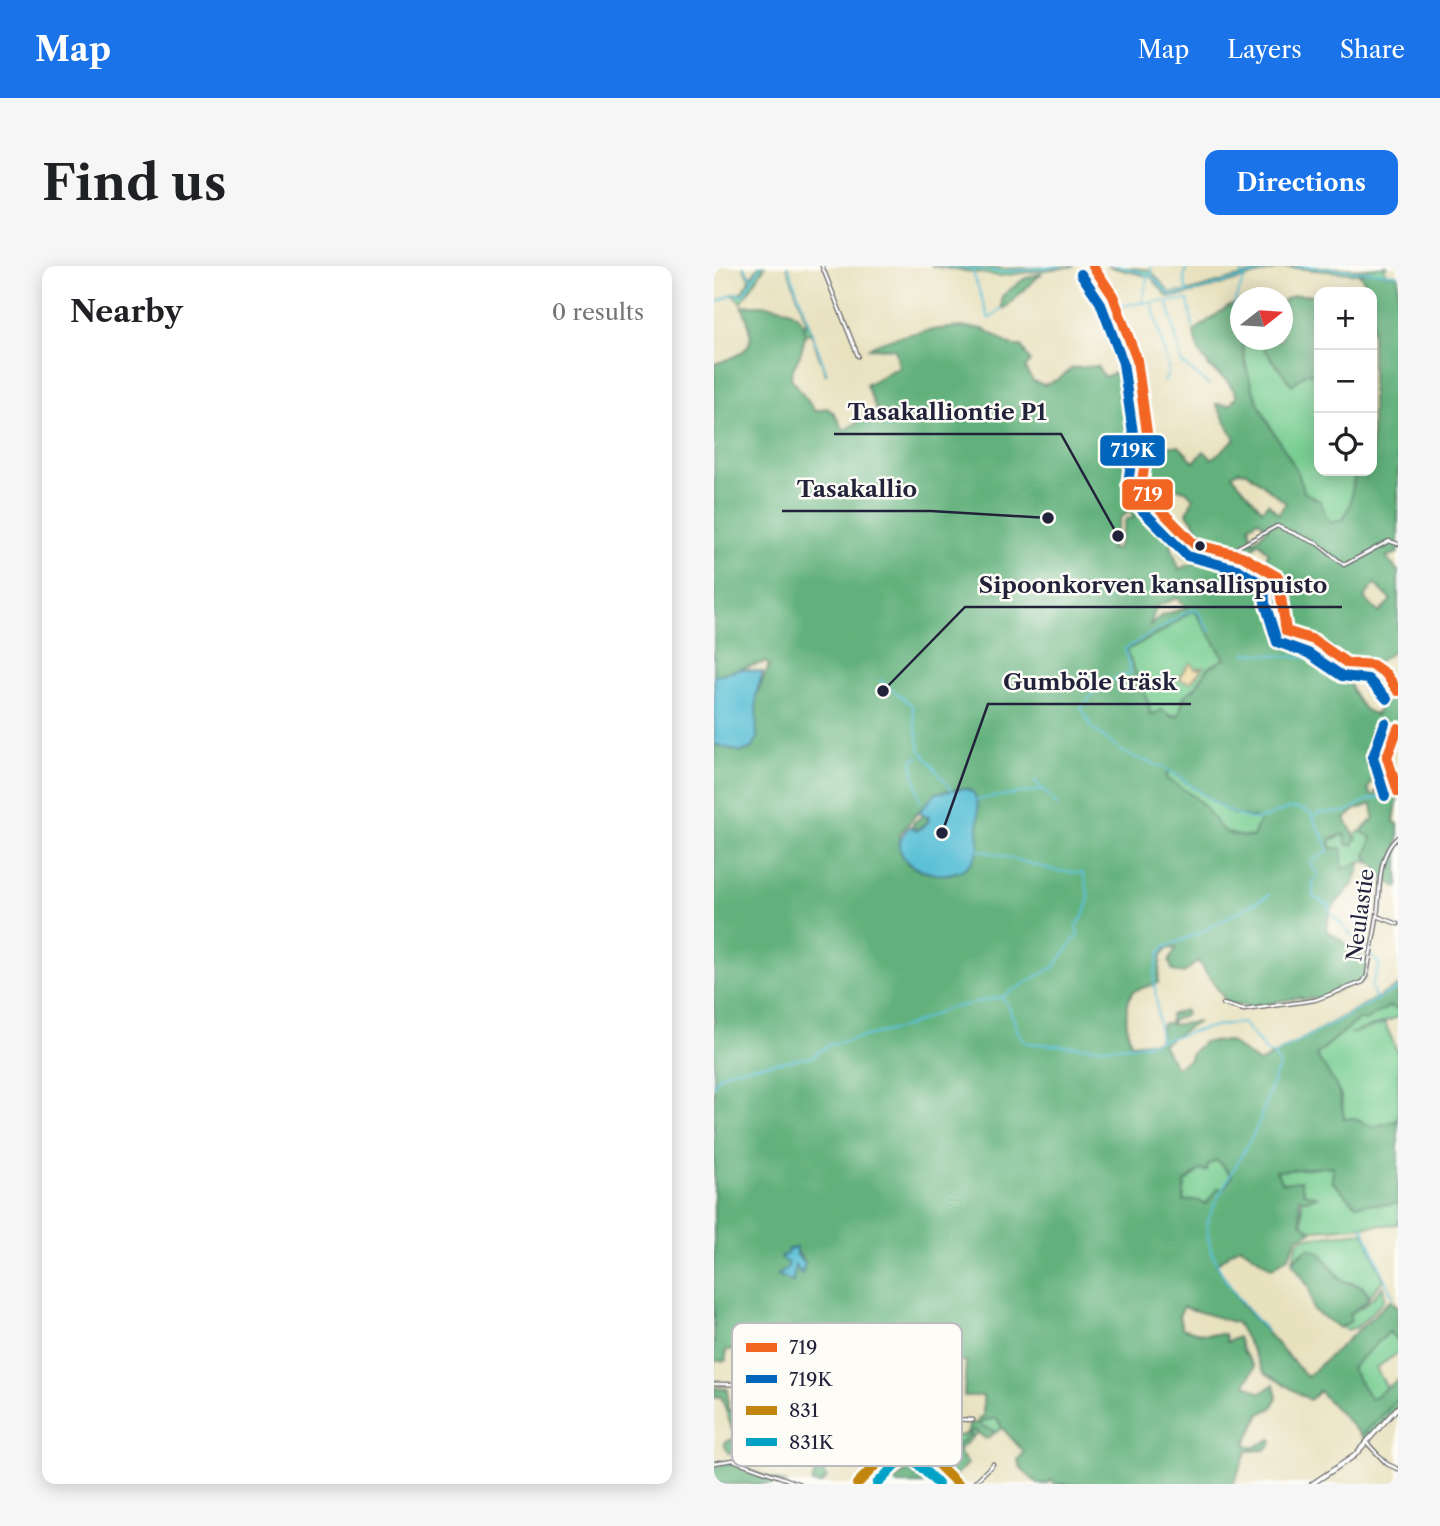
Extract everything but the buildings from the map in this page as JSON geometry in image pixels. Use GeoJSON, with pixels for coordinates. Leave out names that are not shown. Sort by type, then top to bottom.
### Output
{"type":"FeatureCollection","features":[{"type":"Feature","properties":{"kind":"street"},"geometry":{"type":"LineString","coordinates":[[822,266],[858,356]]}},
{"type":"Feature","properties":{"kind":"street"},"geometry":{"type":"LineString","coordinates":[[1093,266],[1114,296],[1137,359],[1148,440],[1143,485],[1153,503],[1168,514],[1189,540],[1197,545],[1242,556],[1278,577],[1279,600],[1286,631],[1314,640],[1347,663],[1368,664],[1381,669],[1398,691]]}},
{"type":"Feature","properties":{"kind":"street"},"geometry":{"type":"LineString","coordinates":[[1229,552],[1277,526],[1318,544],[1345,565],[1389,541],[1398,544]]}},
{"type":"Feature","properties":{"kind":"street"},"geometry":{"type":"LineString","coordinates":[[1376,790],[1398,728]]}},
{"type":"Feature","properties":{"kind":"street"},"geometry":{"type":"LineString","coordinates":[[1387,757],[1398,792]]}},
{"type":"Feature","properties":{"kind":"street","name":"Neulastie"},"geometry":{"type":"LineString","coordinates":[[1223,1004],[1244,1010],[1323,999],[1363,982],[1367,976],[1377,916],[1383,861],[1398,837]]}},
{"type":"Feature","properties":{"kind":"street"},"geometry":{"type":"LineString","coordinates":[[1377,916],[1398,924]]}},
{"type":"Feature","properties":{"kind":"street"},"geometry":{"type":"LineString","coordinates":[[714,1384],[732,1384]]}},
{"type":"Feature","properties":{"kind":"street"},"geometry":{"type":"LineString","coordinates":[[1312,1484],[1348,1460],[1367,1443],[1398,1407]]}},
{"type":"Feature","properties":{"kind":"street"},"geometry":{"type":"LineString","coordinates":[[962,1420],[973,1420]]}},
{"type":"Feature","properties":{"kind":"street"},"geometry":{"type":"LineString","coordinates":[[1367,1443],[1388,1465],[1398,1469]]}},
{"type":"Feature","properties":{"kind":"street"},"geometry":{"type":"LineString","coordinates":[[714,1463],[732,1460]]}},
{"type":"Feature","properties":{"kind":"street"},"geometry":{"type":"LineString","coordinates":[[973,1484],[993,1464]]}},
{"type":"Feature","properties":{"kind":"street"},"geometry":{"type":"LineString","coordinates":[[750,1466],[800,1484]]}},
{"type":"Feature","properties":{"kind":"street"},"geometry":{"type":"LineString","coordinates":[[857,1484],[876,1466]]}},
{"type":"Feature","properties":{"kind":"street"},"geometry":{"type":"LineString","coordinates":[[940,1466],[958,1484]]}},
{"type":"Feature","properties":{"kind":"green space"},"geometry":{"type":"Polygon","coordinates":[[[743,266],[751,277],[759,266],[765,266],[741,303],[732,294],[741,293],[750,280],[743,266]]]}},
{"type":"Feature","properties":{"kind":"green space"},"geometry":{"type":"Polygon","coordinates":[[[787,266],[811,333],[803,335],[801,325],[805,326],[806,320],[787,266]]]}},
{"type":"Feature","properties":{"kind":"green space"},"geometry":{"type":"Polygon","coordinates":[[[931,266],[1007,269],[1075,266],[1000,276],[931,266]]]}},
{"type":"Feature","properties":{"kind":"green space"},"geometry":{"type":"Polygon","coordinates":[[[1107,266],[1150,270],[1170,293],[1186,292],[1277,266],[1358,269],[1388,266],[1384,267],[1387,287],[1398,288],[1398,538],[1357,568],[1273,490],[1237,435],[1253,423],[1236,387],[1208,367],[1230,348],[1293,350],[1293,325],[1314,295],[1314,476],[1377,476],[1377,287],[1367,287],[1360,274],[1285,267],[1181,296],[1168,297],[1151,277],[1107,266]]]}},
{"type":"Feature","properties":{"kind":"green space"},"geometry":{"type":"Polygon","coordinates":[[[1366,271],[1398,275],[1398,553],[1386,557],[1398,571],[1398,649],[1374,664],[1347,662],[1315,638],[1288,630],[1280,600],[1279,576],[1260,566],[1269,553],[1259,542],[1245,556],[1214,549],[1187,513],[1193,499],[1186,490],[1164,487],[1147,473],[1164,446],[1179,446],[1194,462],[1204,451],[1212,459],[1235,439],[1216,404],[1230,405],[1237,396],[1232,387],[1200,354],[1194,331],[1230,305],[1230,350],[1244,350],[1254,392],[1272,430],[1293,464],[1304,492],[1320,501],[1329,523],[1343,520],[1350,505],[1354,476],[1377,476],[1377,287],[1367,287],[1360,273],[1366,271]],[[1238,471],[1232,475],[1262,510],[1268,503],[1278,514],[1286,503],[1247,472],[1238,471]],[[1258,520],[1249,526],[1253,542],[1268,528],[1258,520]],[[1375,584],[1364,598],[1379,613],[1391,600],[1375,584]]]}},
{"type":"Feature","properties":{"kind":"green space"},"geometry":{"type":"Polygon","coordinates":[[[1042,273],[1002,308],[1002,296],[1024,279],[1042,273]]]}},
{"type":"Feature","properties":{"kind":"green space"},"geometry":{"type":"Polygon","coordinates":[[[1314,295],[1314,374],[1306,373],[1292,385],[1265,350],[1293,350],[1293,296],[1314,295]]]}},
{"type":"Feature","properties":{"kind":"green space"},"geometry":{"type":"Polygon","coordinates":[[[742,306],[771,306],[790,311],[802,321],[804,329],[801,352],[791,378],[815,411],[827,408],[834,413],[844,430],[877,411],[866,385],[899,367],[895,349],[869,348],[878,343],[924,331],[982,329],[1011,345],[1021,346],[1030,361],[1025,369],[1033,381],[1044,385],[1059,379],[1072,368],[1097,366],[1104,377],[1115,373],[1121,380],[1139,377],[1145,430],[1137,441],[1136,459],[1126,459],[1123,475],[1140,483],[1132,488],[1131,497],[1139,500],[1144,490],[1176,528],[1171,545],[1179,569],[1202,560],[1207,549],[1259,567],[1269,573],[1278,585],[1280,615],[1285,632],[1313,641],[1346,665],[1372,666],[1385,675],[1398,694],[1398,724],[1368,789],[1371,795],[1386,793],[1389,781],[1392,788],[1390,795],[1398,794],[1394,822],[1398,824],[1398,888],[1375,873],[1376,867],[1366,856],[1372,838],[1361,831],[1374,818],[1372,804],[1355,810],[1345,819],[1356,838],[1353,845],[1347,845],[1344,834],[1330,839],[1331,848],[1342,848],[1342,869],[1361,861],[1354,883],[1330,910],[1326,931],[1368,959],[1364,980],[1319,998],[1301,997],[1251,1007],[1228,1004],[1198,961],[1184,973],[1173,971],[1169,961],[1176,948],[1166,949],[1161,956],[1158,983],[1133,991],[1126,1017],[1131,1044],[1159,1041],[1162,1024],[1170,1023],[1170,1015],[1185,1010],[1186,1015],[1171,1021],[1172,1025],[1198,1022],[1162,1044],[1176,1067],[1190,1059],[1191,1054],[1203,1042],[1229,1041],[1259,1063],[1398,986],[1398,1009],[1390,1006],[1365,1021],[1359,1019],[1316,1055],[1338,1091],[1344,1119],[1352,1118],[1373,1127],[1396,1121],[1398,1116],[1398,1203],[1356,1205],[1332,1181],[1333,1166],[1276,1171],[1283,1183],[1301,1181],[1304,1193],[1317,1197],[1306,1200],[1299,1198],[1301,1222],[1312,1232],[1297,1238],[1289,1256],[1272,1268],[1240,1246],[1216,1264],[1241,1304],[1307,1377],[1391,1300],[1398,1307],[1398,1341],[1389,1332],[1351,1368],[1371,1399],[1398,1380],[1398,1399],[1362,1436],[1319,1391],[1310,1400],[1265,1373],[1237,1323],[1183,1307],[1179,1316],[1182,1328],[1203,1334],[1225,1334],[1227,1342],[1238,1337],[1243,1351],[1255,1367],[1245,1384],[1261,1393],[1274,1384],[1277,1398],[1272,1408],[1260,1414],[1245,1444],[1253,1448],[1271,1439],[1272,1443],[1265,1450],[1247,1451],[1233,1484],[1055,1484],[1051,1480],[1047,1484],[1038,1484],[1021,1469],[1018,1460],[1024,1452],[1002,1428],[997,1418],[980,1422],[981,1426],[996,1432],[986,1439],[974,1430],[967,1433],[970,1423],[978,1423],[978,1418],[983,1417],[983,1396],[964,1396],[966,1361],[962,1361],[962,1323],[732,1323],[732,1350],[726,1350],[726,1361],[714,1361],[714,744],[741,751],[752,748],[756,695],[769,666],[766,662],[714,676],[714,364],[738,355],[749,344],[750,328],[742,306]],[[1130,512],[1121,517],[1110,550],[1117,549],[1126,519],[1134,518],[1130,512]],[[1177,598],[1157,606],[1149,627],[1162,615],[1187,608],[1177,598]],[[1195,611],[1162,632],[1126,650],[1149,704],[1150,715],[1162,710],[1172,717],[1179,715],[1184,696],[1195,688],[1209,667],[1225,659],[1195,611]],[[1356,675],[1349,682],[1362,706],[1376,715],[1382,702],[1372,682],[1356,675]],[[1169,771],[1166,778],[1198,800],[1221,829],[1232,835],[1253,837],[1260,819],[1232,814],[1169,771]],[[969,789],[946,791],[928,802],[899,834],[907,863],[915,868],[937,874],[969,864],[977,834],[977,808],[969,789]],[[1217,1160],[1208,1165],[1207,1171],[1200,1170],[1185,1182],[1183,1201],[1196,1200],[1206,1204],[1218,1188],[1224,1189],[1232,1176],[1217,1160]],[[796,1249],[788,1252],[788,1269],[780,1273],[793,1281],[795,1264],[802,1273],[805,1264],[796,1249]]]}},
{"type":"Feature","properties":{"kind":"green space"},"geometry":{"type":"Polygon","coordinates":[[[1180,532],[1192,545],[1185,557],[1179,548],[1182,542],[1177,535],[1180,532]]]}},
{"type":"Feature","properties":{"kind":"green space"},"geometry":{"type":"Polygon","coordinates":[[[1190,611],[1195,611],[1225,659],[1209,667],[1195,688],[1184,696],[1180,715],[1151,715],[1126,650],[1162,632],[1190,611]],[[1190,664],[1180,676],[1181,680],[1191,681],[1203,667],[1196,669],[1190,664]]]}},
{"type":"Feature","properties":{"kind":"green space"},"geometry":{"type":"Polygon","coordinates":[[[1169,771],[1232,814],[1260,819],[1253,837],[1231,835],[1220,829],[1198,800],[1166,778],[1169,771]]]}},
{"type":"Feature","properties":{"kind":"green space"},"geometry":{"type":"Polygon","coordinates":[[[925,814],[929,821],[914,831],[913,823],[925,814]]]}},
{"type":"Feature","properties":{"kind":"green space"},"geometry":{"type":"Polygon","coordinates":[[[1361,831],[1373,838],[1366,856],[1369,863],[1361,861],[1342,870],[1342,848],[1331,848],[1330,838],[1336,839],[1344,834],[1356,838],[1354,835],[1361,831]]]}},
{"type":"Feature","properties":{"kind":"green space"},"geometry":{"type":"Polygon","coordinates":[[[1390,1006],[1398,1009],[1398,1017],[1350,1034],[1385,1023],[1398,1054],[1396,1121],[1373,1127],[1352,1118],[1344,1120],[1341,1095],[1303,1042],[1316,1055],[1359,1019],[1365,1021],[1390,1006]]]}},
{"type":"Feature","properties":{"kind":"green space"},"geometry":{"type":"Polygon","coordinates":[[[1217,1160],[1232,1176],[1223,1190],[1218,1188],[1206,1204],[1183,1201],[1185,1182],[1200,1170],[1206,1171],[1207,1165],[1217,1160]]]}},
{"type":"Feature","properties":{"kind":"green space"},"geometry":{"type":"Polygon","coordinates":[[[1358,1164],[1398,1170],[1398,1224],[1303,1231],[1301,1182],[1283,1184],[1275,1171],[1358,1164]]]}},
{"type":"Feature","properties":{"kind":"green space"},"geometry":{"type":"Polygon","coordinates":[[[1364,1232],[1384,1280],[1369,1296],[1362,1286],[1342,1280],[1320,1253],[1301,1253],[1293,1259],[1298,1242],[1304,1238],[1364,1232]]]}},
{"type":"Feature","properties":{"kind":"green space"},"geometry":{"type":"Polygon","coordinates":[[[1307,1249],[1318,1252],[1341,1279],[1362,1287],[1369,1296],[1366,1302],[1349,1314],[1351,1321],[1340,1328],[1313,1310],[1309,1288],[1292,1262],[1307,1249]]]}},
{"type":"Feature","properties":{"kind":"green space"},"geometry":{"type":"Polygon","coordinates":[[[1384,1286],[1384,1301],[1357,1327],[1347,1330],[1342,1327],[1351,1321],[1349,1314],[1365,1305],[1384,1286]]]}},
{"type":"Feature","properties":{"kind":"green space"},"geometry":{"type":"Polygon","coordinates":[[[1390,1331],[1398,1341],[1398,1353],[1376,1368],[1387,1388],[1371,1399],[1351,1368],[1390,1331]]]}},
{"type":"Feature","properties":{"kind":"green space"},"geometry":{"type":"Polygon","coordinates":[[[714,1388],[728,1389],[732,1429],[721,1396],[714,1398],[714,1388]]]}},
{"type":"Feature","properties":{"kind":"green space"},"geometry":{"type":"Polygon","coordinates":[[[1398,1399],[1398,1405],[1366,1441],[1362,1436],[1398,1399]]]}},
{"type":"Feature","properties":{"kind":"green space"},"geometry":{"type":"Polygon","coordinates":[[[997,1418],[1002,1428],[996,1432],[980,1425],[980,1422],[997,1418]]]}},
{"type":"Feature","properties":{"kind":"green space"},"geometry":{"type":"Polygon","coordinates":[[[974,1430],[978,1432],[962,1447],[962,1436],[974,1430]]]}},
{"type":"Feature","properties":{"kind":"green space"},"geometry":{"type":"Polygon","coordinates":[[[971,1434],[974,1436],[962,1447],[962,1441],[971,1434]]]}},
{"type":"Feature","properties":{"kind":"green space"},"geometry":{"type":"Polygon","coordinates":[[[732,1439],[731,1454],[728,1453],[724,1443],[732,1439]]]}},
{"type":"Feature","properties":{"kind":"green space"},"geometry":{"type":"Polygon","coordinates":[[[962,1456],[968,1464],[955,1476],[949,1471],[952,1466],[962,1466],[962,1456]]]}},
{"type":"Feature","properties":{"kind":"green space"},"geometry":{"type":"Polygon","coordinates":[[[728,1463],[788,1484],[714,1484],[714,1467],[728,1463]]]}},
{"type":"Feature","properties":{"kind":"green space"},"geometry":{"type":"Polygon","coordinates":[[[814,1466],[826,1466],[822,1470],[827,1478],[821,1484],[812,1483],[817,1467],[814,1466]]]}},
{"type":"Feature","properties":{"kind":"green space"},"geometry":{"type":"Polygon","coordinates":[[[909,1468],[916,1476],[925,1468],[930,1474],[936,1469],[945,1479],[940,1484],[929,1480],[924,1484],[897,1484],[895,1482],[909,1468]]]}},
{"type":"Feature","properties":{"kind":"sand"},"geometry":{"type":"Polygon","coordinates":[[[1190,663],[1196,669],[1203,667],[1191,682],[1181,680],[1180,676],[1190,663]]]}},
{"type":"Feature","properties":{"kind":"water"},"geometry":{"type":"Polygon","coordinates":[[[742,669],[763,672],[756,695],[757,739],[752,748],[741,752],[714,744],[714,676],[742,669]]]}},
{"type":"Feature","properties":{"kind":"water"},"geometry":{"type":"Polygon","coordinates":[[[964,788],[973,792],[978,809],[979,847],[969,865],[955,873],[939,874],[923,871],[909,863],[901,852],[900,840],[910,826],[917,831],[928,822],[929,816],[918,813],[936,793],[964,788]]]}},
{"type":"Feature","properties":{"kind":"water"},"geometry":{"type":"Polygon","coordinates":[[[796,1248],[796,1254],[805,1264],[801,1274],[795,1265],[793,1282],[778,1275],[788,1268],[788,1263],[781,1259],[782,1256],[787,1254],[788,1249],[796,1248]]]}},
{"type":"Feature","properties":{"kind":"waterway"},"geometry":{"type":"LineString","coordinates":[[744,266],[752,280]]}},
{"type":"Feature","properties":{"kind":"waterway"},"geometry":{"type":"LineString","coordinates":[[714,303],[733,294],[743,295],[761,266]]}},
{"type":"Feature","properties":{"kind":"waterway"},"geometry":{"type":"LineString","coordinates":[[788,266],[827,374]]}},
{"type":"Feature","properties":{"kind":"waterway"},"geometry":{"type":"LineString","coordinates":[[944,266],[1003,272],[1060,266]]}},
{"type":"Feature","properties":{"kind":"waterway"},"geometry":{"type":"LineString","coordinates":[[1095,266],[1119,306],[1141,303]]}},
{"type":"Feature","properties":{"kind":"waterway"},"geometry":{"type":"LineString","coordinates":[[1118,266],[1151,275],[1170,295],[1193,292],[1281,266]]}},
{"type":"Feature","properties":{"kind":"waterway"},"geometry":{"type":"LineString","coordinates":[[1151,266],[1151,275]]}},
{"type":"Feature","properties":{"kind":"waterway"},"geometry":{"type":"LineString","coordinates":[[1187,266],[1184,278],[1187,292]]}},
{"type":"Feature","properties":{"kind":"waterway"},"geometry":{"type":"LineString","coordinates":[[1242,266],[1242,275]]}},
{"type":"Feature","properties":{"kind":"waterway"},"geometry":{"type":"LineString","coordinates":[[1251,275],[1252,266]]}},
{"type":"Feature","properties":{"kind":"waterway"},"geometry":{"type":"LineString","coordinates":[[1296,266],[1398,274]]}},
{"type":"Feature","properties":{"kind":"waterway"},"geometry":{"type":"LineString","coordinates":[[972,270],[989,319],[1002,308]]}},
{"type":"Feature","properties":{"kind":"waterway"},"geometry":{"type":"LineString","coordinates":[[1148,276],[1142,303],[1188,300],[1193,327]]}},
{"type":"Feature","properties":{"kind":"waterway"},"geometry":{"type":"LineString","coordinates":[[1241,287],[1244,279]]}},
{"type":"Feature","properties":{"kind":"waterway"},"geometry":{"type":"LineString","coordinates":[[1152,303],[1168,367],[1164,382]]}},
{"type":"Feature","properties":{"kind":"waterway"},"geometry":{"type":"LineString","coordinates":[[1168,303],[1182,363],[1209,385]]}},
{"type":"Feature","properties":{"kind":"waterway"},"geometry":{"type":"LineString","coordinates":[[1089,699],[1099,685],[1131,673],[1125,649],[1189,611],[1197,610],[1210,631]]}},
{"type":"Feature","properties":{"kind":"waterway"},"geometry":{"type":"LineString","coordinates":[[1245,653],[1334,660]]}},
{"type":"Feature","properties":{"kind":"waterway"},"geometry":{"type":"LineString","coordinates":[[880,680],[912,705],[920,750],[947,784]]}},
{"type":"Feature","properties":{"kind":"waterway"},"geometry":{"type":"LineString","coordinates":[[1088,701],[1081,707],[1092,728],[1118,748]]}},
{"type":"Feature","properties":{"kind":"waterway"},"geometry":{"type":"LineString","coordinates":[[1120,750],[1164,768],[1239,816],[1259,819],[1294,808],[1312,814],[1328,851],[1310,862],[1318,876],[1313,881],[1313,897],[1331,906],[1328,910],[1380,965],[1371,986],[1375,998]]}},
{"type":"Feature","properties":{"kind":"waterway"},"geometry":{"type":"LineString","coordinates":[[918,757],[912,760],[920,802]]}},
{"type":"Feature","properties":{"kind":"waterway"},"geometry":{"type":"LineString","coordinates":[[1034,780],[1057,805]]}},
{"type":"Feature","properties":{"kind":"waterway"},"geometry":{"type":"LineString","coordinates":[[949,786],[952,790]]}},
{"type":"Feature","properties":{"kind":"waterway"},"geometry":{"type":"LineString","coordinates":[[985,798],[1043,790]]}},
{"type":"Feature","properties":{"kind":"waterway"},"geometry":{"type":"LineString","coordinates":[[1313,818],[1319,813],[1346,812],[1365,801],[1391,794]]}},
{"type":"Feature","properties":{"kind":"waterway"},"geometry":{"type":"LineString","coordinates":[[1393,794],[1398,794]]}},
{"type":"Feature","properties":{"kind":"waterway"},"geometry":{"type":"LineString","coordinates":[[977,800],[983,799]]}},
{"type":"Feature","properties":{"kind":"waterway"},"geometry":{"type":"LineString","coordinates":[[978,850],[982,851]]}},
{"type":"Feature","properties":{"kind":"waterway"},"geometry":{"type":"LineString","coordinates":[[984,851],[1057,871],[1083,873],[1088,895],[1085,913],[1076,927],[1078,935],[1054,967],[1003,996]]}},
{"type":"Feature","properties":{"kind":"waterway"},"geometry":{"type":"LineString","coordinates":[[1160,1040],[1154,977],[1160,952],[1165,947],[1199,933],[1269,895]]}},
{"type":"Feature","properties":{"kind":"waterway"},"geometry":{"type":"LineString","coordinates":[[714,1086],[718,1077],[731,1070],[812,1057],[828,1045],[905,1027],[947,1009],[1001,997],[1009,1007],[1018,1032],[1026,1043],[1085,1047],[1130,1046],[1243,1023],[1266,1051],[1273,1055],[1398,988]]}},
{"type":"Feature","properties":{"kind":"waterway"},"geometry":{"type":"LineString","coordinates":[[1267,1331],[1236,1295],[1218,1265],[1211,1250],[1208,1220],[1257,1127],[1280,1065],[1274,1056]]}},
{"type":"Feature","properties":{"kind":"waterway"},"geometry":{"type":"LineString","coordinates":[[1363,1227],[1393,1297]]}},
{"type":"Feature","properties":{"kind":"transit line","name":"719"},"geometry":{"type":"LineString","coordinates":[[1093,266],[1113,296],[1137,360],[1148,440],[1142,482],[1150,499],[1194,544],[1242,556],[1278,577],[1286,631],[1314,640],[1347,663],[1373,665],[1386,674],[1398,691]]}},
{"type":"Feature","properties":{"kind":"transit line","name":"719K"},"geometry":{"type":"LineString","coordinates":[[1081,274],[1100,302],[1123,363],[1134,440],[1128,484],[1138,506],[1187,556],[1237,569],[1264,585],[1265,603],[1277,642],[1308,653],[1342,676],[1368,679],[1387,699]]}},
{"type":"Feature","properties":{"kind":"transit line","name":"719K"},"geometry":{"type":"LineString","coordinates":[[1385,723],[1373,757],[1385,796]]}},
{"type":"Feature","properties":{"kind":"transit line","name":"719"},"geometry":{"type":"LineString","coordinates":[[1398,728],[1387,757],[1398,792]]}},
{"type":"Feature","properties":{"kind":"transit line","name":"831"},"geometry":{"type":"LineString","coordinates":[[857,1484],[875,1466]]}},
{"type":"Feature","properties":{"kind":"transit line","name":"831K"},"geometry":{"type":"LineString","coordinates":[[877,1484],[894,1466]]}},
{"type":"Feature","properties":{"kind":"transit line","name":"831K"},"geometry":{"type":"LineString","coordinates":[[920,1466],[938,1484]]}},
{"type":"Feature","properties":{"kind":"transit line","name":"831"},"geometry":{"type":"LineString","coordinates":[[940,1466],[958,1484]]}},
{"type":"Feature","properties":{"kind":"place","name":"Tasakallio"},"geometry":{"type":"Point","coordinates":[1048,518]}},
{"type":"Feature","properties":{"kind":"place","name":"Tasakalliontie P1"},"geometry":{"type":"Point","coordinates":[1118,536]}},
{"type":"Feature","properties":{"kind":"place","name":"Sipoonkorven kansallispuisto"},"geometry":{"type":"Point","coordinates":[883,691]}},
{"type":"Feature","properties":{"kind":"place","name":"Gumböle träsk"},"geometry":{"type":"Point","coordinates":[942,833]}}]}
